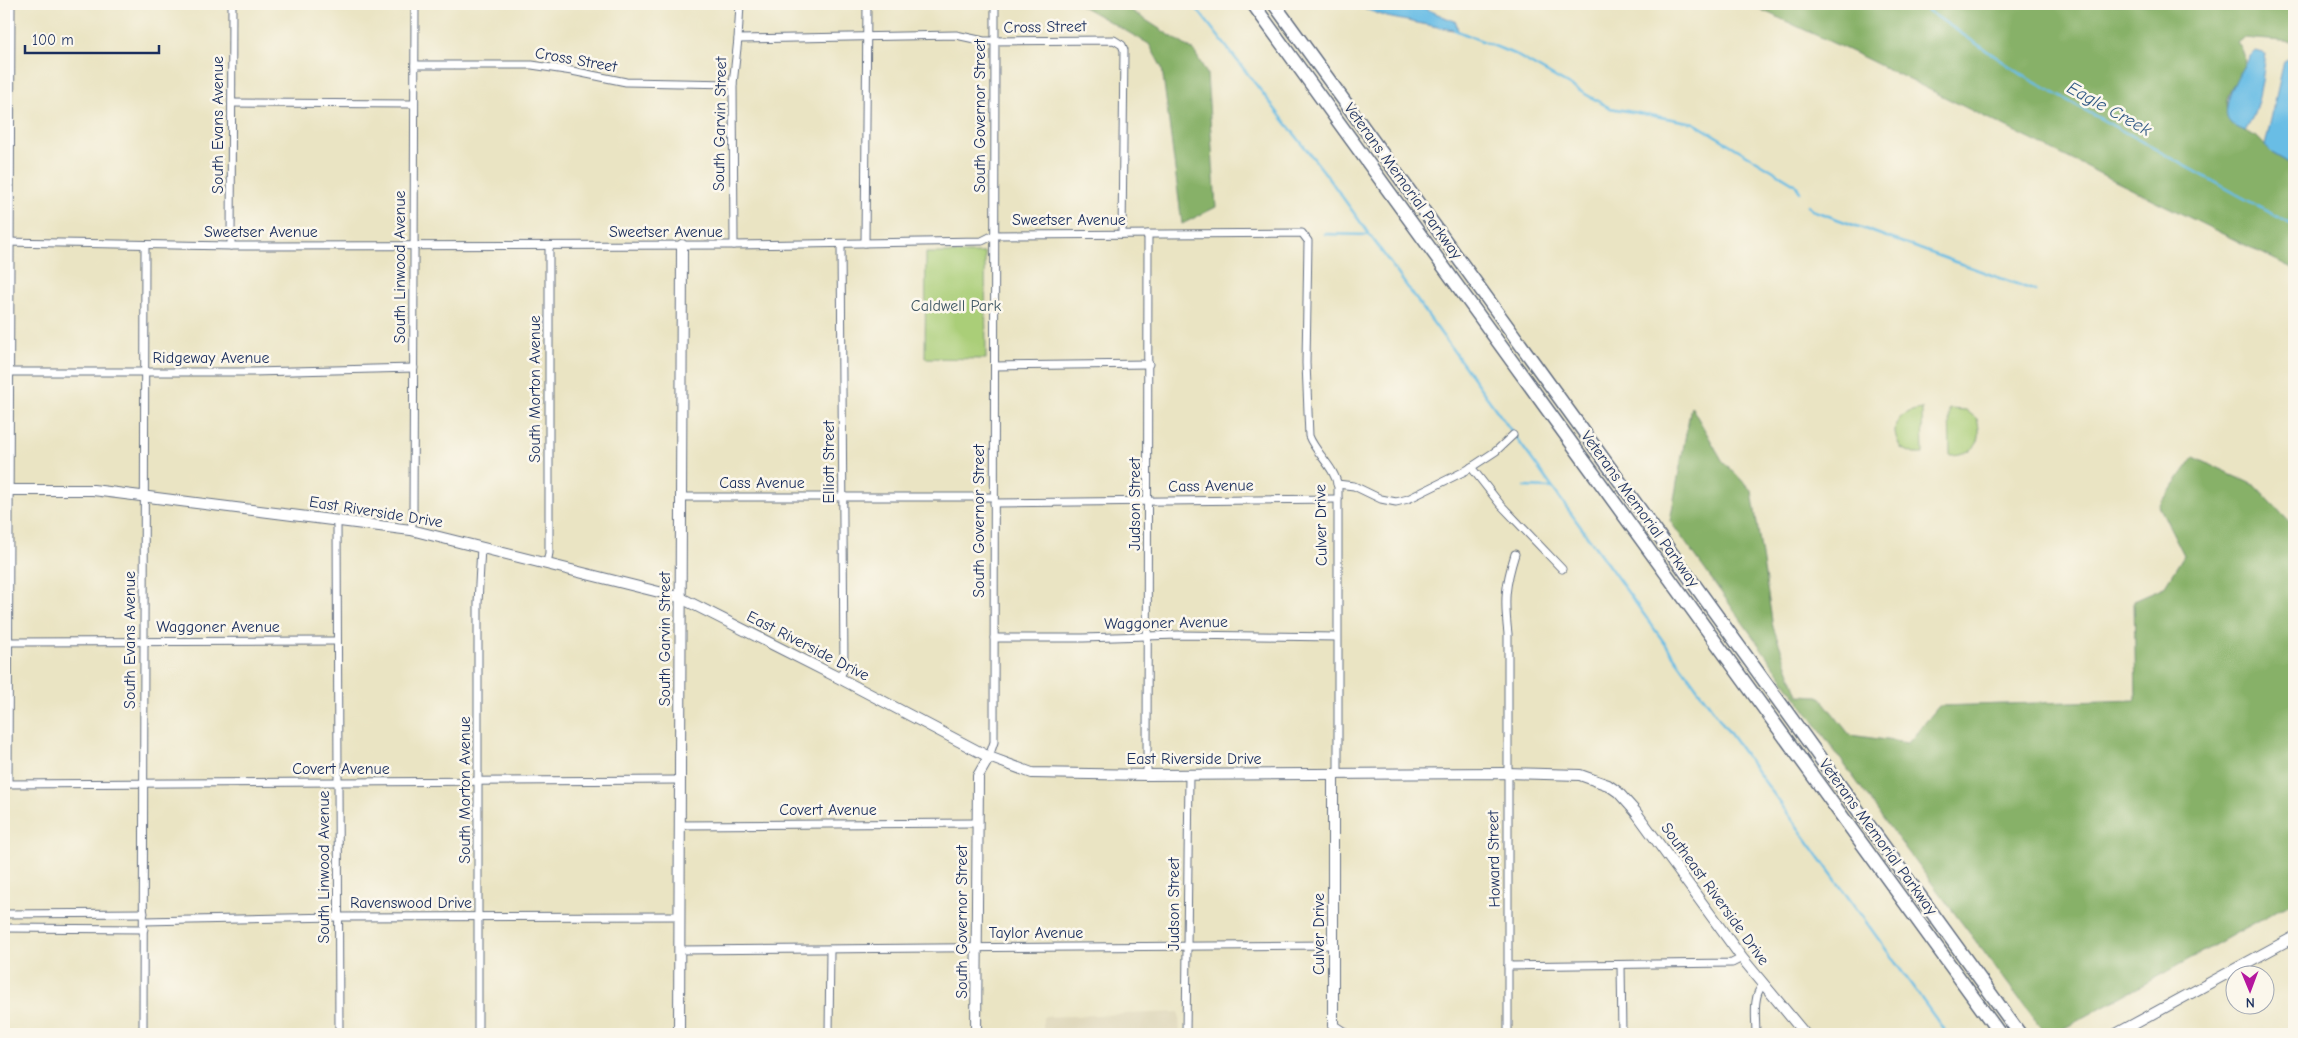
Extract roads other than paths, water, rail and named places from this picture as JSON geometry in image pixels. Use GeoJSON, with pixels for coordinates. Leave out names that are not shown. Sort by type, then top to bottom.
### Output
{"type":"FeatureCollection","features":[{"type":"Feature","properties":{"kind":"highway","name":"Veterans Memorial Parkway"},"geometry":{"type":"LineString","coordinates":[[1253,4],[2000,1034]]}},
{"type":"Feature","properties":{"kind":"highway","name":"Veterans Memorial Parkway"},"geometry":{"type":"LineString","coordinates":[[1274,4],[2020,1034]]}},
{"type":"Feature","properties":{"kind":"street"},"geometry":{"type":"LineString","coordinates":[[6,784],[9,642],[6,490],[10,372],[6,242],[11,222],[11,4]]}},
{"type":"Feature","properties":{"kind":"street","name":"South Evans Avenue"},"geometry":{"type":"LineString","coordinates":[[231,246],[232,4]]}},
{"type":"Feature","properties":{"kind":"street","name":"South Linwood Avenue"},"geometry":{"type":"LineString","coordinates":[[411,530],[413,519],[415,4]]}},
{"type":"Feature","properties":{"kind":"street","name":"South Garvin Street"},"geometry":{"type":"LineString","coordinates":[[734,245],[733,84],[740,4]]}},
{"type":"Feature","properties":{"kind":"street"},"geometry":{"type":"LineString","coordinates":[[865,243],[867,4]]}},
{"type":"Feature","properties":{"kind":"street","name":"South Governor Street"},"geometry":{"type":"LineString","coordinates":[[976,1034],[978,776],[989,757],[994,742],[995,4]]}},
{"type":"Feature","properties":{"kind":"street","name":"Cross Street"},"geometry":{"type":"LineString","coordinates":[[738,39],[956,36],[984,41],[1113,40],[1119,43],[1124,50],[1122,234]]}},
{"type":"Feature","properties":{"kind":"street","name":"Cross Street"},"geometry":{"type":"LineString","coordinates":[[415,65],[532,66],[572,71],[626,82],[733,84]]}},
{"type":"Feature","properties":{"kind":"street"},"geometry":{"type":"LineString","coordinates":[[232,103],[414,104]]}},
{"type":"Feature","properties":{"kind":"street","name":"Sweetser Avenue"},"geometry":{"type":"LineString","coordinates":[[6,242],[231,246],[734,245],[982,240],[994,234],[1295,232],[1306,236],[1307,255]]}},
{"type":"Feature","properties":{"kind":"street","name":"Judson Street"},"geometry":{"type":"LineString","coordinates":[[1147,775],[1148,234]]}},
{"type":"Feature","properties":{"kind":"street","name":"Elliott Street"},"geometry":{"type":"LineString","coordinates":[[839,678],[844,669],[841,244]]}},
{"type":"Feature","properties":{"kind":"street","name":"South Evans Avenue"},"geometry":{"type":"LineString","coordinates":[[143,1034],[144,245]]}},
{"type":"Feature","properties":{"kind":"street","name":"South Garvin Street"},"geometry":{"type":"LineString","coordinates":[[679,1034],[679,597],[682,245]]}},
{"type":"Feature","properties":{"kind":"street","name":"South Morton Avenue"},"geometry":{"type":"LineString","coordinates":[[546,563],[549,553],[549,246]]}},
{"type":"Feature","properties":{"kind":"street","name":"Culver Drive"},"geometry":{"type":"LineString","coordinates":[[1307,255],[1308,429],[1312,443],[1334,474],[1338,484],[1333,1030]]}},
{"type":"Feature","properties":{"kind":"street"},"geometry":{"type":"LineString","coordinates":[[995,366],[1149,364]]}},
{"type":"Feature","properties":{"kind":"street","name":"Ridgeway Avenue"},"geometry":{"type":"LineString","coordinates":[[10,372],[414,368]]}},
{"type":"Feature","properties":{"kind":"street"},"geometry":{"type":"LineString","coordinates":[[1338,484],[1354,486],[1381,499],[1396,502],[1408,499],[1470,468],[1496,450],[1513,435]]}},
{"type":"Feature","properties":{"kind":"street"},"geometry":{"type":"LineString","coordinates":[[1470,468],[1500,504],[1562,569]]}},
{"type":"Feature","properties":{"kind":"street","name":"East Riverside Drive"},"geometry":{"type":"LineString","coordinates":[[6,490],[90,490],[411,530],[679,597],[989,757],[1032,773],[1147,775],[1507,773],[1580,775],[1596,780]]}},
{"type":"Feature","properties":{"kind":"street","name":"Cass Avenue"},"geometry":{"type":"LineString","coordinates":[[680,498],[843,497],[1148,501],[1338,499]]}},
{"type":"Feature","properties":{"kind":"street","name":"South Linwood Avenue"},"geometry":{"type":"LineString","coordinates":[[337,520],[339,1034]]}},
{"type":"Feature","properties":{"kind":"street","name":"South Morton Avenue"},"geometry":{"type":"LineString","coordinates":[[478,1034],[478,603],[481,547]]}},
{"type":"Feature","properties":{"kind":"street","name":"Howard Street"},"geometry":{"type":"LineString","coordinates":[[1508,1034],[1508,634],[1504,601],[1506,584],[1515,554]]}},
{"type":"Feature","properties":{"kind":"street","name":"Waggoner Avenue"},"geometry":{"type":"LineString","coordinates":[[994,638],[1206,635],[1337,637]]}},
{"type":"Feature","properties":{"kind":"street","name":"Waggoner Avenue"},"geometry":{"type":"LineString","coordinates":[[9,642],[337,641]]}},
{"type":"Feature","properties":{"kind":"street","name":"Judson Street"},"geometry":{"type":"LineString","coordinates":[[1186,1034],[1189,774]]}},
{"type":"Feature","properties":{"kind":"street","name":"Covert Avenue"},"geometry":{"type":"LineString","coordinates":[[6,784],[679,780]]}},
{"type":"Feature","properties":{"kind":"street","name":"Southeast Riverside Drive"},"geometry":{"type":"LineString","coordinates":[[1596,780],[1618,792],[1630,805],[1742,958],[1805,1034]]}},
{"type":"Feature","properties":{"kind":"street","name":"Covert Avenue"},"geometry":{"type":"LineString","coordinates":[[679,825],[977,823]]}},
{"type":"Feature","properties":{"kind":"street","name":"Ravenswood Drive"},"geometry":{"type":"LineString","coordinates":[[4,914],[144,921]]}},
{"type":"Feature","properties":{"kind":"street","name":"Ravenswood Drive"},"geometry":{"type":"LineString","coordinates":[[4,928],[144,921],[338,917],[679,916]]}},
{"type":"Feature","properties":{"kind":"street"},"geometry":{"type":"LineString","coordinates":[[2116,1034],[2294,937]]}},
{"type":"Feature","properties":{"kind":"street","name":"Taylor Avenue"},"geometry":{"type":"LineString","coordinates":[[679,950],[1334,945]]}},
{"type":"Feature","properties":{"kind":"street"},"geometry":{"type":"LineString","coordinates":[[829,1034],[830,950]]}},
{"type":"Feature","properties":{"kind":"street"},"geometry":{"type":"LineString","coordinates":[[1508,966],[1732,964],[1742,958]]}},
{"type":"Feature","properties":{"kind":"street"},"geometry":{"type":"LineString","coordinates":[[1621,965],[1622,1034]]}},
{"type":"Feature","properties":{"kind":"street"},"geometry":{"type":"LineString","coordinates":[[1756,1034],[1759,988],[1764,984]]}},
{"type":"Feature","properties":{"kind":"street"},"geometry":{"type":"LineString","coordinates":[[1333,1030],[1345,1034]]}},
{"type":"Feature","properties":{"kind":"water"},"geometry":{"type":"Polygon","coordinates":[[[1351,4],[1415,4],[1456,22],[1458,31],[1387,17],[1351,4]]]}},
{"type":"Feature","properties":{"kind":"water"},"geometry":{"type":"Polygon","coordinates":[[[2255,51],[2266,54],[2257,104],[2245,131],[2234,126],[2227,117],[2228,101],[2235,82],[2255,51]]]}},
{"type":"Feature","properties":{"kind":"water"},"geometry":{"type":"Polygon","coordinates":[[[2294,56],[2294,166],[2272,153],[2265,146],[2284,61],[2294,56]]]}},
{"type":"Feature","properties":{"kind":"waterway"},"geometry":{"type":"LineString","coordinates":[[1193,4],[1325,173],[1947,1034]]}},
{"type":"Feature","properties":{"kind":"waterway"},"geometry":{"type":"LineString","coordinates":[[1197,8],[1202,4]]}},
{"type":"Feature","properties":{"kind":"waterway","name":"Eagle Creek"},"geometry":{"type":"LineString","coordinates":[[1918,4],[2027,78],[2294,226]]}},
{"type":"Feature","properties":{"kind":"waterway"},"geometry":{"type":"LineString","coordinates":[[1455,30],[1514,54],[1610,108],[1694,123],[1795,184],[1800,192]]}},
{"type":"Feature","properties":{"kind":"waterway"},"geometry":{"type":"LineString","coordinates":[[1808,205],[1812,210],[2036,291]]}},
{"type":"Feature","properties":{"kind":"waterway"},"geometry":{"type":"LineString","coordinates":[[1325,234],[1368,235]]}},
{"type":"Feature","properties":{"kind":"waterway"},"geometry":{"type":"LineString","coordinates":[[1524,487],[1550,488]]}},
{"type":"Feature","properties":{"kind":"park label","name":"Caldwell Park"},"geometry":{"type":"Point","coordinates":[956,306]}}]}
